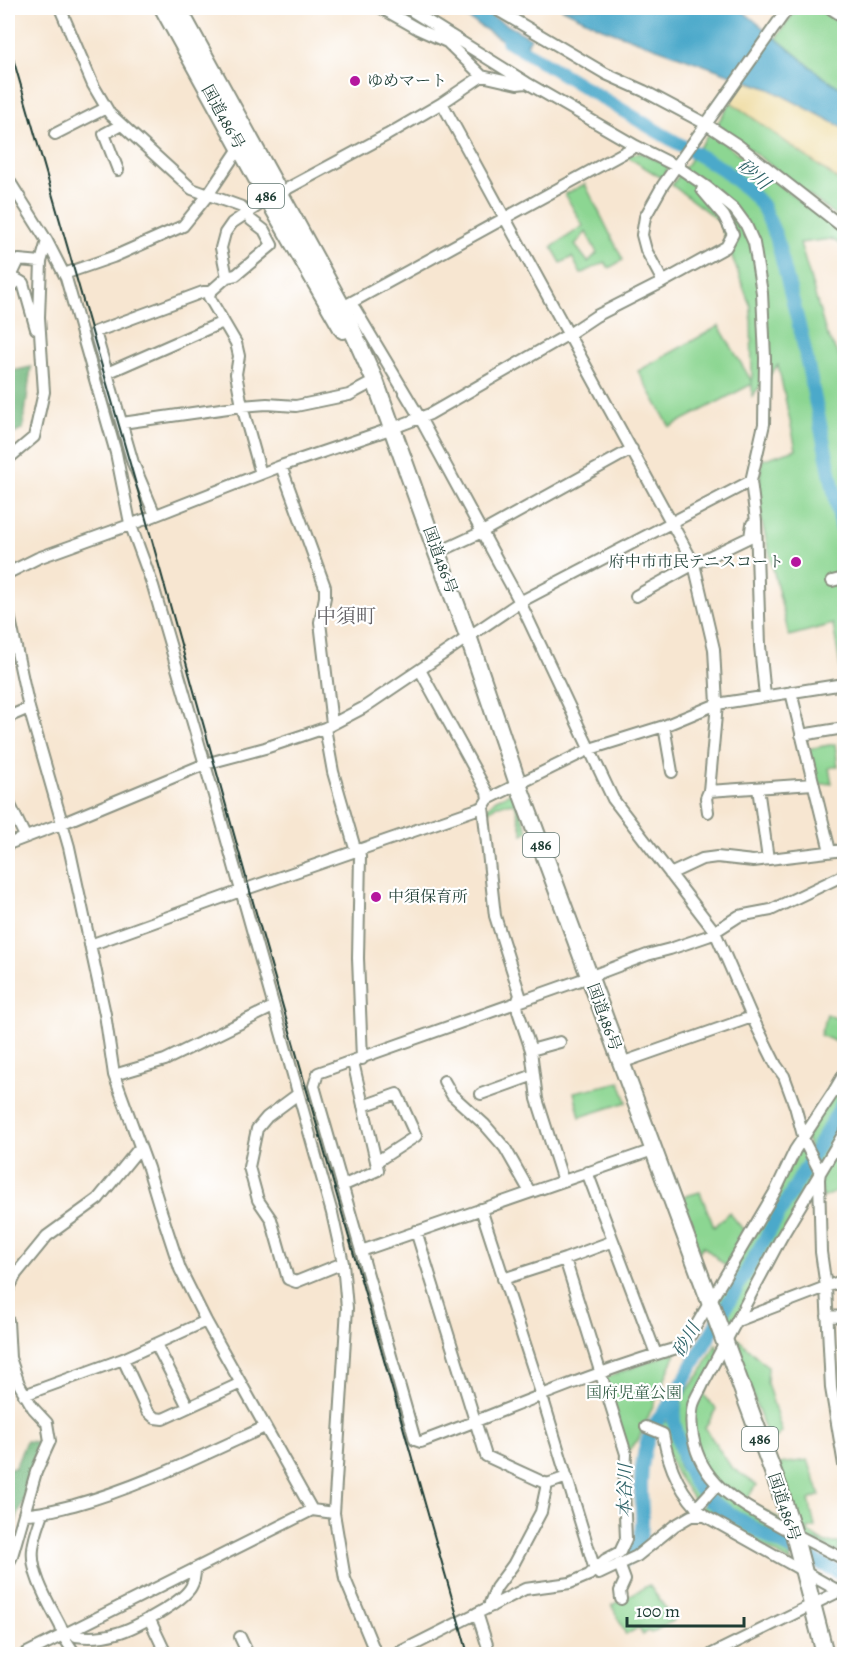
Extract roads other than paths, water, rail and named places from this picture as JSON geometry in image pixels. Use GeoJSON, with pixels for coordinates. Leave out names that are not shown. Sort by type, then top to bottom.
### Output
{"type":"FeatureCollection","features":[{"type":"Feature","properties":{"kind":"highway","name":"国道486号"},"geometry":{"type":"LineString","coordinates":[[164,8],[240,147],[274,196]]}},
{"type":"Feature","properties":{"kind":"highway","name":"国道486号"},"geometry":{"type":"LineString","coordinates":[[178,8],[274,196],[375,381],[468,636],[518,784],[779,1488],[794,1534],[825,1654]]}},
{"type":"Feature","properties":{"kind":"street"},"geometry":{"type":"LineString","coordinates":[[60,8],[93,85],[110,114],[192,189],[242,207],[251,220],[264,230],[272,245],[236,275],[227,277],[210,292],[203,292],[95,332],[133,463],[155,515]]}},
{"type":"Feature","properties":{"kind":"street"},"geometry":{"type":"LineString","coordinates":[[381,8],[418,29],[448,38],[482,76],[517,84],[527,82]]}},
{"type":"Feature","properties":{"kind":"street"},"geometry":{"type":"LineString","coordinates":[[389,8],[418,29]]}},
{"type":"Feature","properties":{"kind":"street"},"geometry":{"type":"LineString","coordinates":[[407,8],[448,38],[636,146],[680,163],[735,210],[746,225],[753,243],[762,292],[765,358],[764,424],[751,481],[756,521],[760,646],[765,696]]}},
{"type":"Feature","properties":{"kind":"street"},"geometry":{"type":"LineString","coordinates":[[494,8],[606,74],[707,124],[738,145],[844,228]]}},
{"type":"Feature","properties":{"kind":"street"},"geometry":{"type":"LineString","coordinates":[[658,284],[661,278],[646,250],[642,235],[645,217],[663,185],[788,8]]}},
{"type":"Feature","properties":{"kind":"street"},"geometry":{"type":"LineString","coordinates":[[831,8],[844,17]]}},
{"type":"Feature","properties":{"kind":"street"},"geometry":{"type":"LineString","coordinates":[[227,277],[221,248],[225,233],[232,224],[274,196],[442,103],[482,76]]}},
{"type":"Feature","properties":{"kind":"street"},"geometry":{"type":"LineString","coordinates":[[442,103],[694,564],[714,650],[717,704],[709,790],[706,798],[708,812]]}},
{"type":"Feature","properties":{"kind":"street"},"geometry":{"type":"LineString","coordinates":[[55,134],[106,108]]}},
{"type":"Feature","properties":{"kind":"street"},"geometry":{"type":"LineString","coordinates":[[118,170],[104,134],[122,125]]}},
{"type":"Feature","properties":{"kind":"street"},"geometry":{"type":"LineString","coordinates":[[337,310],[636,146]]}},
{"type":"Feature","properties":{"kind":"street"},"geometry":{"type":"LineString","coordinates":[[64,274],[113,257],[183,226],[208,195],[240,147]]}},
{"type":"Feature","properties":{"kind":"street"},"geometry":{"type":"LineString","coordinates":[[8,573],[38,558],[281,466],[393,429],[430,414],[596,316],[726,247],[732,234],[724,216],[680,163]]}},
{"type":"Feature","properties":{"kind":"street"},"geometry":{"type":"LineString","coordinates":[[8,179],[47,241],[64,274],[116,453],[130,523],[153,586],[332,1213],[343,1263],[347,1308],[334,1513],[345,1580],[376,1654]]}},
{"type":"Feature","properties":{"kind":"street"},"geometry":{"type":"LineString","coordinates":[[8,459],[34,437],[44,392],[39,317],[41,262],[47,241]]}},
{"type":"Feature","properties":{"kind":"street"},"geometry":{"type":"LineString","coordinates":[[8,283],[19,260],[41,262]]}},
{"type":"Feature","properties":{"kind":"street"},"geometry":{"type":"LineString","coordinates":[[8,290],[18,280],[23,283],[38,337],[41,340]]}},
{"type":"Feature","properties":{"kind":"street"},"geometry":{"type":"LineString","coordinates":[[210,292],[209,297],[236,343],[239,356],[236,374],[242,406],[261,474]]}},
{"type":"Feature","properties":{"kind":"street"},"geometry":{"type":"LineString","coordinates":[[337,310],[355,309],[420,418],[520,602],[612,799],[715,932],[752,1017],[775,1064],[784,1076],[804,1140],[820,1172],[821,1252],[826,1287],[831,1388],[844,1465]]}},
{"type":"Feature","properties":{"kind":"street"},"geometry":{"type":"LineString","coordinates":[[107,373],[223,322]]}},
{"type":"Feature","properties":{"kind":"street"},"geometry":{"type":"LineString","coordinates":[[122,423],[242,406],[267,404],[296,406],[349,395],[375,381]]}},
{"type":"Feature","properties":{"kind":"street"},"geometry":{"type":"LineString","coordinates":[[436,553],[482,532],[632,449]]}},
{"type":"Feature","properties":{"kind":"street"},"geometry":{"type":"LineString","coordinates":[[281,466],[325,587],[320,622],[333,772],[354,845],[360,856],[357,1060],[363,1106],[378,1170],[342,1186]]}},
{"type":"Feature","properties":{"kind":"street"},"geometry":{"type":"LineString","coordinates":[[8,844],[205,764],[264,748],[328,726],[363,708],[520,602],[751,481]]}},
{"type":"Feature","properties":{"kind":"street"},"geometry":{"type":"LineString","coordinates":[[636,596],[750,537],[753,523],[756,521]]}},
{"type":"Feature","properties":{"kind":"street"},"geometry":{"type":"LineString","coordinates":[[832,581],[844,578]]}},
{"type":"Feature","properties":{"kind":"street"},"geometry":{"type":"LineString","coordinates":[[8,610],[29,708],[63,823],[105,1014],[114,1075],[180,1269],[206,1321],[312,1510]]}},
{"type":"Feature","properties":{"kind":"street"},"geometry":{"type":"LineString","coordinates":[[420,670],[486,792],[495,916],[520,995],[517,1003],[518,1011],[531,1050],[537,1099],[563,1181]]}},
{"type":"Feature","properties":{"kind":"street"},"geometry":{"type":"LineString","coordinates":[[90,945],[358,851],[485,803],[518,784],[590,749],[663,726],[717,704],[844,684]]}},
{"type":"Feature","properties":{"kind":"street"},"geometry":{"type":"LineString","coordinates":[[791,692],[830,851]]}},
{"type":"Feature","properties":{"kind":"street"},"geometry":{"type":"LineString","coordinates":[[8,717],[29,708]]}},
{"type":"Feature","properties":{"kind":"street"},"geometry":{"type":"LineString","coordinates":[[663,726],[672,772]]}},
{"type":"Feature","properties":{"kind":"street"},"geometry":{"type":"LineString","coordinates":[[801,735],[844,729]]}},
{"type":"Feature","properties":{"kind":"street"},"geometry":{"type":"LineString","coordinates":[[709,790],[813,784]]}},
{"type":"Feature","properties":{"kind":"street"},"geometry":{"type":"LineString","coordinates":[[758,788],[768,859]]}},
{"type":"Feature","properties":{"kind":"street"},"geometry":{"type":"LineString","coordinates":[[8,801],[26,836]]}},
{"type":"Feature","properties":{"kind":"street"},"geometry":{"type":"LineString","coordinates":[[670,874],[702,859],[717,857],[753,861],[844,850]]}},
{"type":"Feature","properties":{"kind":"street"},"geometry":{"type":"LineString","coordinates":[[844,875],[771,910],[739,916],[708,936],[647,955],[318,1073],[314,1086],[415,1440],[421,1442],[600,1374],[684,1346],[711,1305],[776,1190],[795,1150],[804,1140],[844,1074]]}},
{"type":"Feature","properties":{"kind":"street"},"geometry":{"type":"LineString","coordinates":[[114,1075],[165,1060],[273,1007]]}},
{"type":"Feature","properties":{"kind":"street"},"geometry":{"type":"LineString","coordinates":[[621,1064],[752,1017]]}},
{"type":"Feature","properties":{"kind":"street"},"geometry":{"type":"LineString","coordinates":[[531,1050],[560,1042]]}},
{"type":"Feature","properties":{"kind":"street"},"geometry":{"type":"LineString","coordinates":[[482,1094],[534,1075]]}},
{"type":"Feature","properties":{"kind":"street"},"geometry":{"type":"LineString","coordinates":[[444,1081],[452,1095],[485,1125],[505,1148],[530,1192]]}},
{"type":"Feature","properties":{"kind":"street"},"geometry":{"type":"LineString","coordinates":[[298,1094],[267,1117],[257,1129],[249,1167],[258,1200],[271,1219],[288,1279],[296,1282],[343,1263]]}},
{"type":"Feature","properties":{"kind":"street"},"geometry":{"type":"LineString","coordinates":[[363,1106],[397,1094],[416,1136],[376,1162]]}},
{"type":"Feature","properties":{"kind":"street"},"geometry":{"type":"LineString","coordinates":[[844,1133],[781,1238],[703,1384],[693,1405],[691,1427],[695,1447],[703,1467],[717,1485],[736,1502],[844,1559]]}},
{"type":"Feature","properties":{"kind":"street"},"geometry":{"type":"LineString","coordinates":[[8,1290],[16,1274],[47,1236],[98,1199],[141,1149]]}},
{"type":"Feature","properties":{"kind":"street"},"geometry":{"type":"LineString","coordinates":[[361,1251],[653,1150]]}},
{"type":"Feature","properties":{"kind":"street"},"geometry":{"type":"LineString","coordinates":[[587,1173],[656,1354]]}},
{"type":"Feature","properties":{"kind":"street"},"geometry":{"type":"LineString","coordinates":[[481,1209],[542,1396],[595,1570],[599,1574],[637,1556],[691,1516],[705,1516]]}},
{"type":"Feature","properties":{"kind":"street"},"geometry":{"type":"LineString","coordinates":[[417,1231],[486,1456],[547,1484],[567,1477]]}},
{"type":"Feature","properties":{"kind":"street"},"geometry":{"type":"LineString","coordinates":[[503,1279],[613,1241]]}},
{"type":"Feature","properties":{"kind":"street"},"geometry":{"type":"LineString","coordinates":[[396,1654],[525,1589],[570,1583],[589,1575],[605,1560],[620,1552],[626,1539],[624,1491],[626,1454],[565,1259]]}},
{"type":"Feature","properties":{"kind":"street"},"geometry":{"type":"LineString","coordinates":[[737,1321],[844,1280]]}},
{"type":"Feature","properties":{"kind":"street"},"geometry":{"type":"LineString","coordinates":[[827,1316],[844,1317]]}},
{"type":"Feature","properties":{"kind":"street"},"geometry":{"type":"LineString","coordinates":[[8,1321],[10,1358],[19,1384],[24,1395],[46,1423],[50,1441],[36,1472],[8,1564]]}},
{"type":"Feature","properties":{"kind":"street"},"geometry":{"type":"LineString","coordinates":[[24,1395],[123,1359],[206,1321]]}},
{"type":"Feature","properties":{"kind":"street"},"geometry":{"type":"LineString","coordinates":[[156,1344],[188,1407]]}},
{"type":"Feature","properties":{"kind":"street"},"geometry":{"type":"LineString","coordinates":[[123,1359],[147,1411],[155,1418],[163,1419],[241,1383]]}},
{"type":"Feature","properties":{"kind":"street"},"geometry":{"type":"LineString","coordinates":[[24,1514],[42,1513],[96,1499],[132,1486],[265,1427]]}},
{"type":"Feature","properties":{"kind":"street"},"geometry":{"type":"LineString","coordinates":[[646,1427],[663,1434],[667,1456],[675,1476],[696,1508],[705,1516],[843,1591]]}},
{"type":"Feature","properties":{"kind":"street"},"geometry":{"type":"LineString","coordinates":[[492,1606],[490,1603],[496,1588],[513,1565],[541,1512],[547,1484]]}},
{"type":"Feature","properties":{"kind":"street"},"geometry":{"type":"LineString","coordinates":[[696,1508],[717,1485]]}},
{"type":"Feature","properties":{"kind":"street"},"geometry":{"type":"LineString","coordinates":[[26,1654],[312,1510],[334,1513]]}},
{"type":"Feature","properties":{"kind":"street"},"geometry":{"type":"LineString","coordinates":[[42,1513],[32,1551],[35,1572],[61,1627],[76,1636],[89,1638],[118,1633],[149,1618],[175,1602],[191,1588],[195,1569]]}},
{"type":"Feature","properties":{"kind":"street"},"geometry":{"type":"LineString","coordinates":[[619,1564],[625,1580],[620,1590],[621,1599]]}},
{"type":"Feature","properties":{"kind":"street"},"geometry":{"type":"LineString","coordinates":[[716,1654],[772,1623],[843,1591]]}},
{"type":"Feature","properties":{"kind":"street"},"geometry":{"type":"LineString","coordinates":[[477,1613],[490,1654]]}},
{"type":"Feature","properties":{"kind":"street"},"geometry":{"type":"LineString","coordinates":[[149,1618],[166,1654]]}},
{"type":"Feature","properties":{"kind":"street"},"geometry":{"type":"LineString","coordinates":[[68,1633],[75,1654]]}},
{"type":"Feature","properties":{"kind":"street"},"geometry":{"type":"LineString","coordinates":[[240,1637],[248,1654]]}},
{"type":"Feature","properties":{"kind":"water"},"geometry":{"type":"Polygon","coordinates":[[[452,8],[477,8],[531,38],[522,53],[452,8]]]}},
{"type":"Feature","properties":{"kind":"water"},"geometry":{"type":"Polygon","coordinates":[[[561,8],[739,8],[823,77],[844,90],[844,128],[770,89],[602,28],[561,8]]]}},
{"type":"Feature","properties":{"kind":"waterway","name":"砂川"},"geometry":{"type":"LineString","coordinates":[[508,41],[721,168],[762,205],[776,236],[802,337],[844,539]]}},
{"type":"Feature","properties":{"kind":"waterway","name":"砂川"},"geometry":{"type":"LineString","coordinates":[[844,1101],[684,1380],[675,1399],[674,1422],[684,1461],[693,1481],[710,1501],[775,1541],[844,1575]]}},
{"type":"Feature","properties":{"kind":"waterway","name":"本谷川"},"geometry":{"type":"LineString","coordinates":[[621,1562],[637,1548],[640,1538],[642,1527],[641,1473],[648,1439],[659,1418],[675,1399]]}},
{"type":"Feature","properties":{"kind":"railway"},"geometry":{"type":"LineString","coordinates":[[8,41],[468,1654]]}},
{"type":"Feature","properties":{"kind":"place","name":"ゆめマート"},"geometry":{"type":"Point","coordinates":[355,81]}},
{"type":"Feature","properties":{"kind":"place","name":"府中市市民テニスコート"},"geometry":{"type":"Point","coordinates":[796,562]}},
{"type":"Feature","properties":{"kind":"place","name":"中須保育所"},"geometry":{"type":"Point","coordinates":[376,897]}},
{"type":"Feature","properties":{"kind":"district","name":"中須町"},"geometry":{"type":"Point","coordinates":[346,616]}},
{"type":"Feature","properties":{"kind":"park label","name":"国府児童公園"},"geometry":{"type":"Point","coordinates":[634,1393]}}]}
